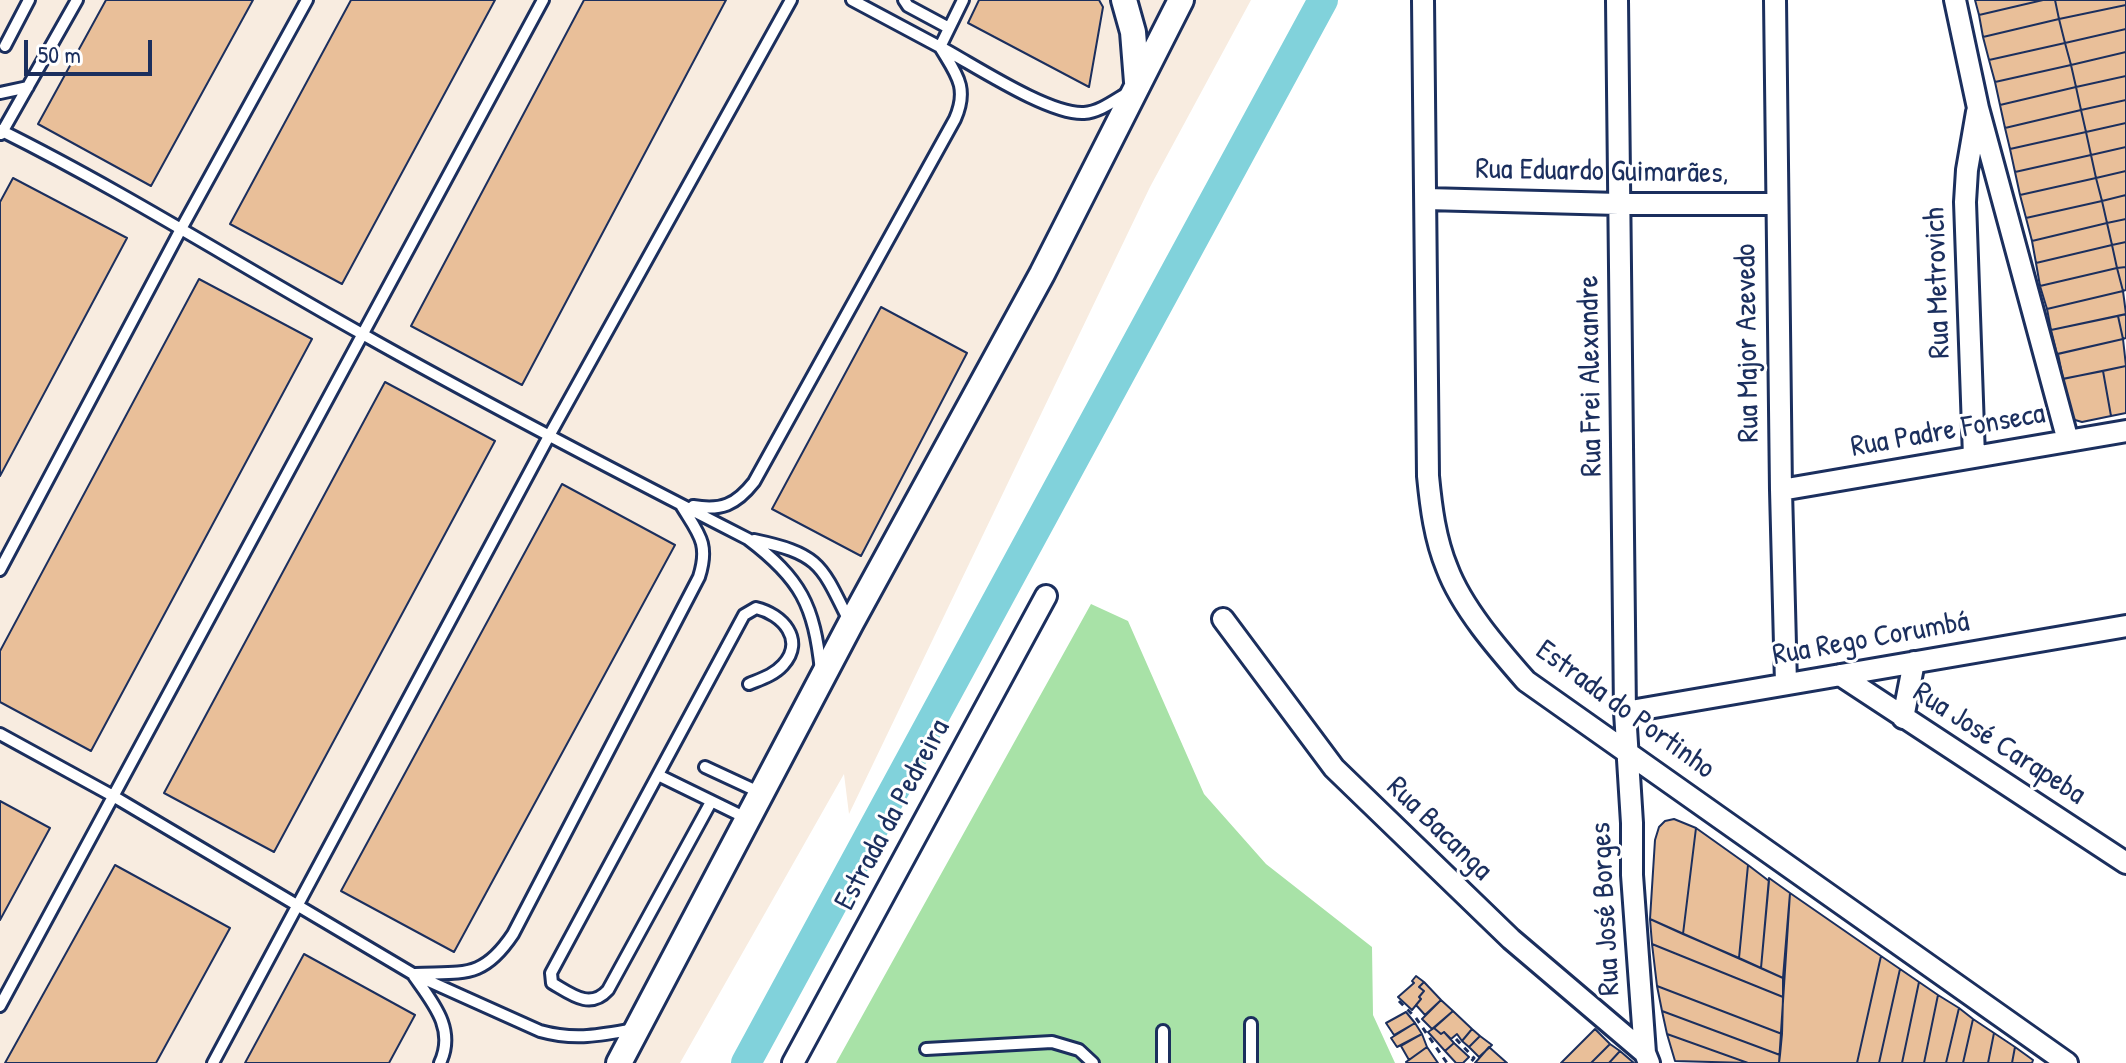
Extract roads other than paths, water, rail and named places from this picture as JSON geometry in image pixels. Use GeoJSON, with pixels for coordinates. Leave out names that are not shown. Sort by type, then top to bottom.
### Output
{"type":"FeatureCollection","features":[{"type":"Feature","properties":{"kind":"street"},"geometry":{"type":"LineString","coordinates":[[1124,0],[1133,32],[1136,86]]}},
{"type":"Feature","properties":{"kind":"street"},"geometry":{"type":"LineString","coordinates":[[619,1063],[821,678],[1042,274],[1181,0]]}},
{"type":"Feature","properties":{"kind":"street","name":"Estrada do Portinho"},"geometry":{"type":"LineString","coordinates":[[1423,0],[1428,476],[1431,513],[1447,569],[1486,636],[1526,681],[2067,1063]]}},
{"type":"Feature","properties":{"kind":"street","name":"Rua Frei Alexandre"},"geometry":{"type":"LineString","coordinates":[[1617,0],[1625,712],[1629,752]]}},
{"type":"Feature","properties":{"kind":"street","name":"Rua Major Azevedo"},"geometry":{"type":"LineString","coordinates":[[1775,0],[1786,684]]}},
{"type":"Feature","properties":{"kind":"street","name":"Rua Metrovich"},"geometry":{"type":"LineString","coordinates":[[1955,0],[1978,108],[2068,441]]}},
{"type":"Feature","properties":{"kind":"street","name":"Rua Metrovich"},"geometry":{"type":"LineString","coordinates":[[1974,457],[1965,202],[1967,170],[1978,108]]}},
{"type":"Feature","properties":{"kind":"street","name":"Rua Eduardo Guimarães,"},"geometry":{"type":"LineString","coordinates":[[1426,199],[1777,204]]}},
{"type":"Feature","properties":{"kind":"street","name":"Rua Padre Fonseca"},"geometry":{"type":"LineString","coordinates":[[1781,490],[2126,431]]}},
{"type":"Feature","properties":{"kind":"street","name":"Estrada da Pedreira"},"geometry":{"type":"LineString","coordinates":[[793,1063],[1046,596]]}},
{"type":"Feature","properties":{"kind":"street","name":"Rua Bacanga"},"geometry":{"type":"LineString","coordinates":[[1223,619],[1334,768],[1511,939],[1647,1058]]}},
{"type":"Feature","properties":{"kind":"street","name":"Rua Rego Corumbá"},"geometry":{"type":"LineString","coordinates":[[1625,712],[2126,626]]}},
{"type":"Feature","properties":{"kind":"street"},"geometry":{"type":"LineString","coordinates":[[1903,718],[1914,662]]}},
{"type":"Feature","properties":{"kind":"street","name":"Rua José Carapeba"},"geometry":{"type":"LineString","coordinates":[[1840,675],[2126,863]]}},
{"type":"Feature","properties":{"kind":"street","name":"Rua José Borges"},"geometry":{"type":"LineString","coordinates":[[1629,752],[1632,875],[1647,1058]]}},
{"type":"Feature","properties":{"kind":"lane"},"geometry":{"type":"LineString","coordinates":[[5,46],[29,0]]}},
{"type":"Feature","properties":{"kind":"lane"},"geometry":{"type":"LineString","coordinates":[[77,0],[1,133],[181,229],[362,334],[549,436],[748,539],[793,579],[808,605],[817,636],[821,678]]}},
{"type":"Feature","properties":{"kind":"lane"},"geometry":{"type":"LineString","coordinates":[[0,570],[307,0]]}},
{"type":"Feature","properties":{"kind":"lane"},"geometry":{"type":"LineString","coordinates":[[0,1006],[543,0]]}},
{"type":"Feature","properties":{"kind":"lane"},"geometry":{"type":"LineString","coordinates":[[213,1063],[549,436],[791,0]]}},
{"type":"Feature","properties":{"kind":"lane"},"geometry":{"type":"LineString","coordinates":[[852,0],[1062,110],[1084,113],[1101,108],[1136,86]]}},
{"type":"Feature","properties":{"kind":"lane"},"geometry":{"type":"LineString","coordinates":[[904,0],[908,6],[949,28]]}},
{"type":"Feature","properties":{"kind":"lane"},"geometry":{"type":"LineString","coordinates":[[940,47],[963,0]]}},
{"type":"Feature","properties":{"kind":"lane"},"geometry":{"type":"LineString","coordinates":[[681,505],[712,510],[727,507],[742,497],[761,468],[960,108],[960,81],[940,47]]}},
{"type":"Feature","properties":{"kind":"lane"},"geometry":{"type":"LineString","coordinates":[[0,93],[28,87]]}},
{"type":"Feature","properties":{"kind":"lane"},"geometry":{"type":"LineString","coordinates":[[413,974],[471,972],[489,963],[513,934],[699,577],[705,558],[703,544],[681,505]]}},
{"type":"Feature","properties":{"kind":"lane"},"geometry":{"type":"LineString","coordinates":[[748,539],[803,553],[818,565],[851,623]]}},
{"type":"Feature","properties":{"kind":"lane"},"geometry":{"type":"LineString","coordinates":[[711,802],[608,990],[594,1001],[580,999],[552,983],[551,973],[744,615],[756,608],[784,621],[792,645],[790,654],[779,669],[749,684]]}},
{"type":"Feature","properties":{"kind":"lane"},"geometry":{"type":"LineString","coordinates":[[0,734],[113,796],[413,974],[540,1031],[560,1036],[581,1038],[638,1028]]}},
{"type":"Feature","properties":{"kind":"lane"},"geometry":{"type":"LineString","coordinates":[[705,767],[761,793]]}},
{"type":"Feature","properties":{"kind":"lane"},"geometry":{"type":"LineString","coordinates":[[658,775],[746,818]]}},
{"type":"Feature","properties":{"kind":"lane"},"geometry":{"type":"LineString","coordinates":[[413,974],[437,1009],[446,1029],[447,1045],[440,1063]]}},
{"type":"Feature","properties":{"kind":"lane"},"geometry":{"type":"LineString","coordinates":[[1251,1024],[1251,1063]]}},
{"type":"Feature","properties":{"kind":"lane"},"geometry":{"type":"LineString","coordinates":[[1163,1031],[1163,1063]]}},
{"type":"Feature","properties":{"kind":"lane"},"geometry":{"type":"LineString","coordinates":[[926,1049],[1052,1042],[1079,1050],[1093,1063]]}},
{"type":"Feature","properties":{"kind":"waterway"},"geometry":{"type":"LineString","coordinates":[[746,1063],[1323,0]]}}]}
